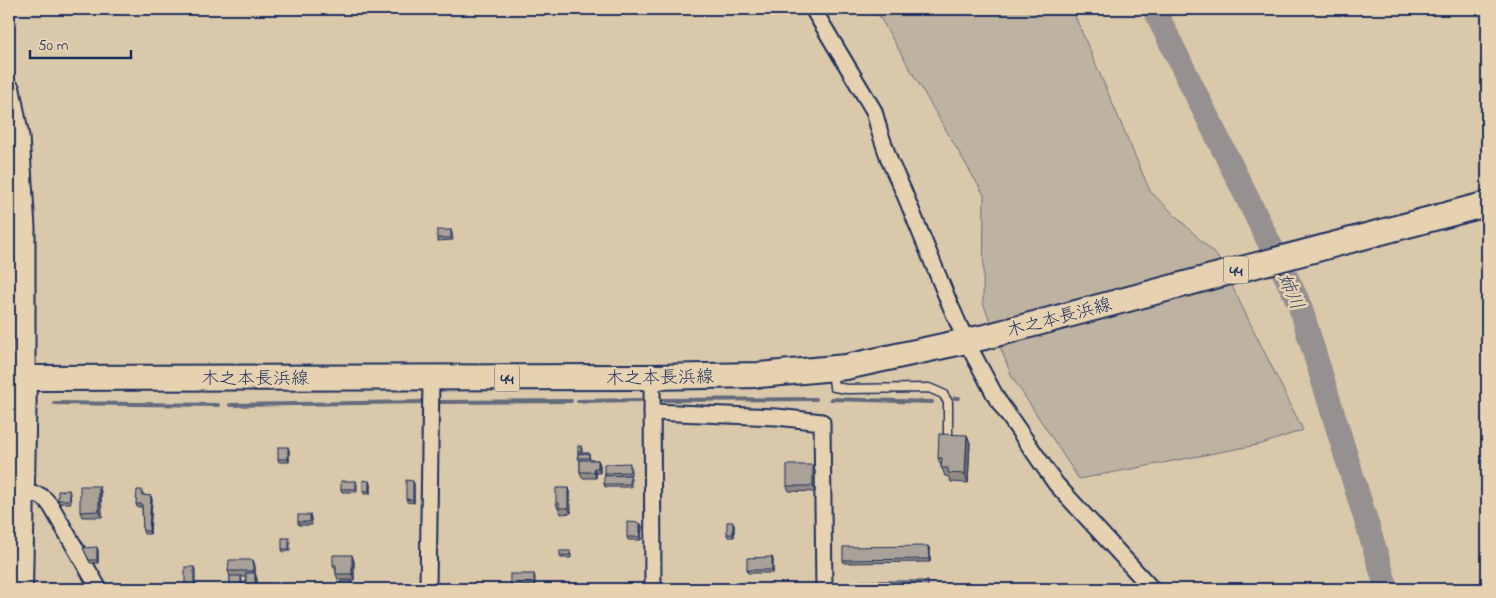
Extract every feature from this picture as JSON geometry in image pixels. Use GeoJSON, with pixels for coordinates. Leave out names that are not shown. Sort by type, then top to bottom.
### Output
{"type":"FeatureCollection","features":[{"type":"Feature","properties":{"kind":"main road"},"geometry":{"type":"LineString","coordinates":[[9,90],[18,137],[24,218],[19,387],[22,494],[20,589]]}},
{"type":"Feature","properties":{"kind":"main road","name":"木之本長浜線"},"geometry":{"type":"LineString","coordinates":[[19,387],[431,378],[759,375],[846,367],[976,339],[1487,204]]}},
{"type":"Feature","properties":{"kind":"street"},"geometry":{"type":"LineString","coordinates":[[813,9],[874,110],[890,162],[976,339],[997,399],[1056,484],[1152,589]]}},
{"type":"Feature","properties":{"kind":"street"},"geometry":{"type":"LineString","coordinates":[[652,377],[653,589]]}},
{"type":"Feature","properties":{"kind":"street"},"geometry":{"type":"LineString","coordinates":[[428,589],[431,378]]}},
{"type":"Feature","properties":{"kind":"street"},"geometry":{"type":"LineString","coordinates":[[652,412],[777,417],[822,422],[824,589]]}},
{"type":"Feature","properties":{"kind":"street"},"geometry":{"type":"LineString","coordinates":[[22,494],[36,494],[44,497],[99,589]]}},
{"type":"Feature","properties":{"kind":"street"},"geometry":{"type":"LineString","coordinates":[[1128,563],[1135,589]]}},
{"type":"Feature","properties":{"kind":"lane"},"geometry":{"type":"LineString","coordinates":[[831,368],[834,387],[847,389],[929,388],[942,394],[948,402],[948,434]]}},
{"type":"Feature","properties":{"kind":"shaded area"},"geometry":{"type":"Polygon","coordinates":[[[875,9],[1072,9],[1150,191],[1217,256],[1303,430],[1262,444],[1079,479],[1012,377],[983,303],[984,195],[875,9]]]}},
{"type":"Feature","properties":{"kind":"building"},"geometry":{"type":"Polygon","coordinates":[[[437,230],[451,230],[451,238],[437,238],[437,230]]]}},
{"type":"Feature","properties":{"kind":"building"},"geometry":{"type":"Polygon","coordinates":[[[939,434],[967,435],[965,474],[948,473],[948,468],[941,468],[942,458],[938,458],[939,434]]]}},
{"type":"Feature","properties":{"kind":"building"},"geometry":{"type":"Polygon","coordinates":[[[578,446],[581,446],[581,452],[578,452],[578,446]]]}},
{"type":"Feature","properties":{"kind":"building"},"geometry":{"type":"Polygon","coordinates":[[[278,447],[288,447],[288,459],[278,459],[278,447]]]}},
{"type":"Feature","properties":{"kind":"building"},"geometry":{"type":"Polygon","coordinates":[[[589,453],[589,458],[578,458],[578,454],[589,453]]]}},
{"type":"Feature","properties":{"kind":"building"},"geometry":{"type":"Polygon","coordinates":[[[580,460],[598,460],[598,468],[594,468],[594,472],[580,472],[580,460]]]}},
{"type":"Feature","properties":{"kind":"building"},"geometry":{"type":"Polygon","coordinates":[[[630,463],[630,472],[604,473],[604,464],[630,463]]]}},
{"type":"Feature","properties":{"kind":"building"},"geometry":{"type":"Polygon","coordinates":[[[787,465],[813,465],[813,486],[787,486],[787,465]]]}},
{"type":"Feature","properties":{"kind":"building"},"geometry":{"type":"Polygon","coordinates":[[[630,475],[630,484],[604,484],[604,476],[630,475]]]}},
{"type":"Feature","properties":{"kind":"building"},"geometry":{"type":"Polygon","coordinates":[[[363,480],[369,481],[369,491],[363,491],[363,480]]]}},
{"type":"Feature","properties":{"kind":"building"},"geometry":{"type":"Polygon","coordinates":[[[406,480],[413,481],[413,500],[406,499],[406,480]]]}},
{"type":"Feature","properties":{"kind":"building"},"geometry":{"type":"Polygon","coordinates":[[[341,481],[356,481],[356,489],[341,489],[341,481]]]}},
{"type":"Feature","properties":{"kind":"building"},"geometry":{"type":"Polygon","coordinates":[[[80,486],[99,486],[99,511],[80,512],[80,486]]]}},
{"type":"Feature","properties":{"kind":"building"},"geometry":{"type":"Polygon","coordinates":[[[556,488],[568,488],[568,508],[559,508],[559,503],[556,503],[556,488]]]}},
{"type":"Feature","properties":{"kind":"building"},"geometry":{"type":"Polygon","coordinates":[[[69,490],[70,500],[58,500],[58,491],[69,490]]]}},
{"type":"Feature","properties":{"kind":"building"},"geometry":{"type":"Polygon","coordinates":[[[137,490],[142,490],[142,495],[151,496],[149,531],[143,531],[142,504],[136,504],[137,490]]]}},
{"type":"Feature","properties":{"kind":"building"},"geometry":{"type":"Polygon","coordinates":[[[298,515],[310,515],[310,522],[298,522],[298,515]]]}},
{"type":"Feature","properties":{"kind":"building"},"geometry":{"type":"Polygon","coordinates":[[[627,522],[640,523],[640,537],[627,537],[627,522]]]}},
{"type":"Feature","properties":{"kind":"building"},"geometry":{"type":"Polygon","coordinates":[[[727,522],[733,522],[733,534],[727,534],[727,522]]]}},
{"type":"Feature","properties":{"kind":"building"},"geometry":{"type":"Polygon","coordinates":[[[282,538],[289,538],[289,549],[282,549],[282,538]]]}},
{"type":"Feature","properties":{"kind":"building"},"geometry":{"type":"Polygon","coordinates":[[[928,546],[929,559],[843,560],[843,547],[928,546]]]}},
{"type":"Feature","properties":{"kind":"building"},"geometry":{"type":"Polygon","coordinates":[[[97,547],[97,560],[89,560],[83,548],[97,547]]]}},
{"type":"Feature","properties":{"kind":"building"},"geometry":{"type":"Polygon","coordinates":[[[560,551],[570,551],[570,555],[560,555],[560,551]]]}},
{"type":"Feature","properties":{"kind":"building"},"geometry":{"type":"Polygon","coordinates":[[[333,555],[352,555],[352,574],[336,574],[336,565],[333,565],[333,555]]]}},
{"type":"Feature","properties":{"kind":"building"},"geometry":{"type":"Polygon","coordinates":[[[772,557],[772,570],[747,570],[747,558],[772,557]]]}},
{"type":"Feature","properties":{"kind":"building"},"geometry":{"type":"Polygon","coordinates":[[[229,560],[253,560],[253,571],[228,571],[229,560]]]}},
{"type":"Feature","properties":{"kind":"building"},"geometry":{"type":"Polygon","coordinates":[[[185,567],[194,567],[194,589],[185,589],[185,567]]]}},
{"type":"Feature","properties":{"kind":"building"},"geometry":{"type":"Polygon","coordinates":[[[246,573],[255,573],[255,589],[230,589],[230,576],[241,576],[241,584],[246,584],[246,573]]]}},
{"type":"Feature","properties":{"kind":"building"},"geometry":{"type":"Polygon","coordinates":[[[510,574],[534,574],[534,585],[510,585],[510,574]]]}},
{"type":"Feature","properties":{"kind":"building"},"geometry":{"type":"Polygon","coordinates":[[[341,581],[352,581],[352,589],[341,589],[341,581]]]}},
{"type":"Feature","properties":{"kind":"building"},"geometry":{"type":"Polygon","coordinates":[[[861,581],[928,581],[928,589],[861,589],[861,581]]]}},
{"type":"Feature","properties":{"kind":"building"},"geometry":{"type":"Polygon","coordinates":[[[1072,583],[1082,583],[1082,589],[1069,589],[1069,585],[1072,585],[1072,583]]]}},
{"type":"Feature","properties":{"kind":"building"},"geometry":{"type":"Polygon","coordinates":[[[258,584],[268,584],[268,589],[258,589],[258,584]]]}},
{"type":"Feature","properties":{"kind":"building"},"geometry":{"type":"Polygon","coordinates":[[[510,586],[534,586],[534,589],[510,589],[510,586]]]}},
{"type":"Feature","properties":{"kind":"waterway","name":"姉川"},"geometry":{"type":"LineString","coordinates":[[1154,9],[1299,303],[1387,589]]}},
{"type":"Feature","properties":{"kind":"waterway"},"geometry":{"type":"LineString","coordinates":[[659,400],[816,399]]}},
{"type":"Feature","properties":{"kind":"waterway"},"geometry":{"type":"LineString","coordinates":[[831,399],[932,402]]}},
{"type":"Feature","properties":{"kind":"waterway"},"geometry":{"type":"LineString","coordinates":[[578,401],[643,400]]}},
{"type":"Feature","properties":{"kind":"waterway"},"geometry":{"type":"LineString","coordinates":[[437,402],[571,401]]}},
{"type":"Feature","properties":{"kind":"waterway"},"geometry":{"type":"LineString","coordinates":[[230,405],[423,402]]}},
{"type":"Feature","properties":{"kind":"waterway"},"geometry":{"type":"LineString","coordinates":[[54,403],[218,405]]}}]}
